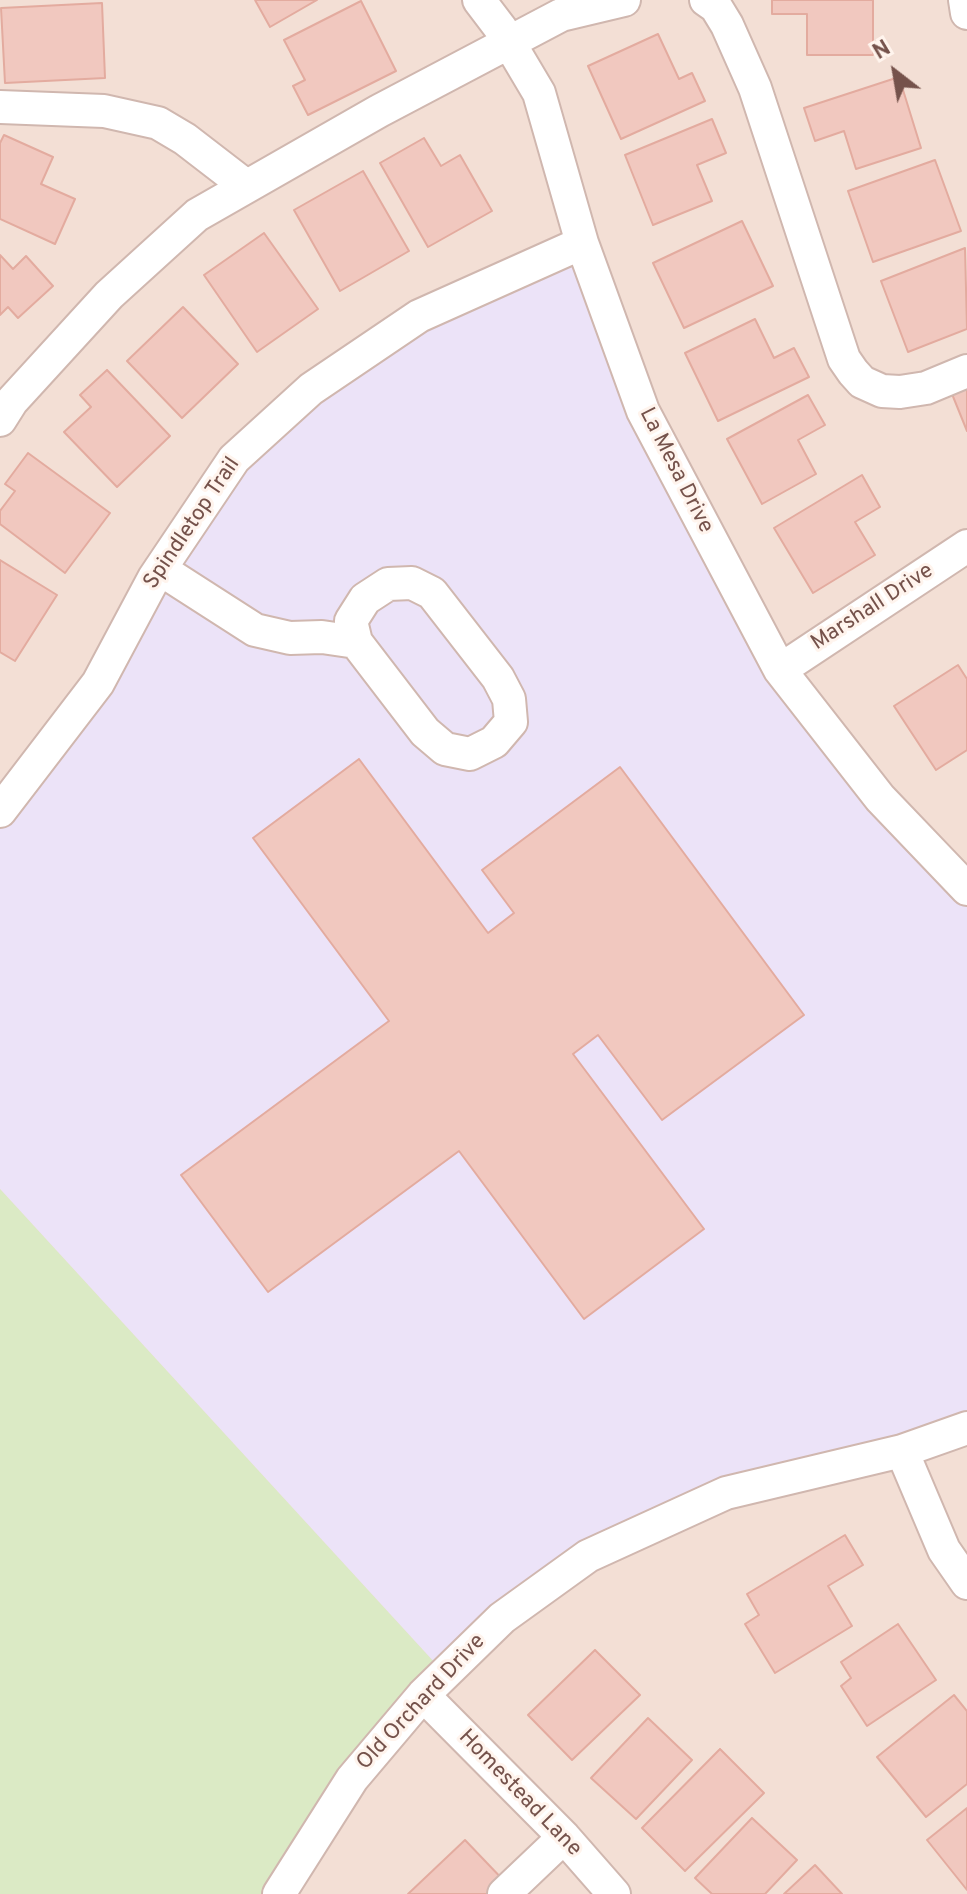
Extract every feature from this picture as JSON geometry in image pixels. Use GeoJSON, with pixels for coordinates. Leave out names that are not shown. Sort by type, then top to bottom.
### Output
{"type":"FeatureCollection","features":[{"type":"Feature","properties":{"kind":"street","name":"La Mesa Drive"},"geometry":{"type":"LineString","coordinates":[[479,0],[509,42],[539,93],[582,243],[643,411],[780,670],[880,798],[964,880]]}},
{"type":"Feature","properties":{"kind":"street"},"geometry":{"type":"LineString","coordinates":[[0,420],[12,401],[109,295],[197,215],[379,111],[561,15],[624,0]]}},
{"type":"Feature","properties":{"kind":"street"},"geometry":{"type":"LineString","coordinates":[[706,0],[716,7],[727,25],[755,88],[844,359],[853,372],[862,382],[882,391],[900,392],[926,388],[967,371]]}},
{"type":"Feature","properties":{"kind":"street"},"geometry":{"type":"LineString","coordinates":[[965,0],[967,13]]}},
{"type":"Feature","properties":{"kind":"street"},"geometry":{"type":"LineString","coordinates":[[0,107],[104,111],[158,123],[185,139],[246,186]]}},
{"type":"Feature","properties":{"kind":"street","name":"Spindletop Trail"},"geometry":{"type":"LineString","coordinates":[[0,811],[98,683],[160,569],[234,459],[311,389],[419,316],[582,243]]}},
{"type":"Feature","properties":{"kind":"street","name":"Marshall Drive"},"geometry":{"type":"LineString","coordinates":[[780,670],[967,546]]}},
{"type":"Feature","properties":{"kind":"street"},"geometry":{"type":"LineString","coordinates":[[160,569],[255,630],[290,638],[322,637],[356,642],[425,732],[445,749],[470,754],[494,742],[511,722],[509,699],[498,678],[432,593],[412,583],[388,584],[365,599],[351,621],[356,642]]}},
{"type":"Feature","properties":{"kind":"street","name":"Old Orchard Drive"},"geometry":{"type":"LineString","coordinates":[[279,1894],[352,1779],[423,1695],[502,1618],[588,1556],[726,1493],[902,1451],[967,1428]]}},
{"type":"Feature","properties":{"kind":"street"},"geometry":{"type":"LineString","coordinates":[[902,1451],[944,1550],[967,1583]]}},
{"type":"Feature","properties":{"kind":"street","name":"Homestead Lane"},"geometry":{"type":"LineString","coordinates":[[423,1695],[564,1837],[614,1894]]}},
{"type":"Feature","properties":{"kind":"street"},"geometry":{"type":"LineString","coordinates":[[504,1894],[564,1837]]}},
{"type":"Feature","properties":{"kind":"shaded area"},"geometry":{"type":"Polygon","coordinates":[[[0,0],[967,0],[967,1894],[0,1894],[0,0]]]}},
{"type":"Feature","properties":{"kind":"shaded area"},"geometry":{"type":"Polygon","coordinates":[[[582,243],[780,670],[967,889],[967,1428],[588,1556],[445,1674],[0,1189],[0,811],[154,578],[311,389],[582,243]]]}},
{"type":"Feature","properties":{"kind":"green space"},"geometry":{"type":"Polygon","coordinates":[[[0,1189],[445,1674],[281,1894],[0,1894],[0,1189]]]}},
{"type":"Feature","properties":{"kind":"building"},"geometry":{"type":"Polygon","coordinates":[[[255,0],[317,0],[270,27],[255,0]]]}},
{"type":"Feature","properties":{"kind":"building"},"geometry":{"type":"Polygon","coordinates":[[[772,0],[873,0],[873,55],[807,55],[807,14],[772,14],[772,0]]]}},
{"type":"Feature","properties":{"kind":"building"},"geometry":{"type":"Polygon","coordinates":[[[361,1],[396,71],[308,115],[293,86],[305,80],[284,40],[361,1]]]}},
{"type":"Feature","properties":{"kind":"building"},"geometry":{"type":"Polygon","coordinates":[[[102,3],[105,78],[5,83],[1,8],[102,3]]]}},
{"type":"Feature","properties":{"kind":"building"},"geometry":{"type":"Polygon","coordinates":[[[658,34],[679,79],[692,73],[705,101],[621,139],[588,66],[658,34]]]}},
{"type":"Feature","properties":{"kind":"building"},"geometry":{"type":"Polygon","coordinates":[[[899,77],[921,148],[856,169],[844,131],[815,141],[804,108],[899,77]]]}},
{"type":"Feature","properties":{"kind":"building"},"geometry":{"type":"Polygon","coordinates":[[[712,119],[726,153],[697,165],[712,201],[653,225],[625,155],[712,119]]]}},
{"type":"Feature","properties":{"kind":"building"},"geometry":{"type":"Polygon","coordinates":[[[4,135],[53,157],[41,184],[75,199],[55,244],[0,219],[0,143],[4,135]]]}},
{"type":"Feature","properties":{"kind":"building"},"geometry":{"type":"Polygon","coordinates":[[[424,138],[441,166],[460,155],[492,211],[428,247],[380,163],[424,138]]]}},
{"type":"Feature","properties":{"kind":"building"},"geometry":{"type":"Polygon","coordinates":[[[935,160],[961,231],[873,262],[848,191],[935,160]]]}},
{"type":"Feature","properties":{"kind":"building"},"geometry":{"type":"Polygon","coordinates":[[[363,171],[409,251],[340,291],[294,210],[363,171]]]}},
{"type":"Feature","properties":{"kind":"building"},"geometry":{"type":"Polygon","coordinates":[[[742,221],[773,286],[684,328],[653,263],[742,221]]]}},
{"type":"Feature","properties":{"kind":"building"},"geometry":{"type":"Polygon","coordinates":[[[264,233],[318,309],[257,352],[204,275],[264,233]]]}},
{"type":"Feature","properties":{"kind":"building"},"geometry":{"type":"Polygon","coordinates":[[[965,248],[967,329],[908,352],[881,281],[965,248]]]}},
{"type":"Feature","properties":{"kind":"building"},"geometry":{"type":"Polygon","coordinates":[[[0,255],[13,269],[26,256],[53,286],[18,318],[8,307],[0,315],[0,255]]]}},
{"type":"Feature","properties":{"kind":"building"},"geometry":{"type":"Polygon","coordinates":[[[183,307],[238,364],[182,418],[127,361],[183,307]]]}},
{"type":"Feature","properties":{"kind":"building"},"geometry":{"type":"Polygon","coordinates":[[[755,319],[774,358],[794,348],[809,377],[718,421],[685,353],[755,319]]]}},
{"type":"Feature","properties":{"kind":"building"},"geometry":{"type":"Polygon","coordinates":[[[107,370],[170,436],[117,487],[64,432],[91,407],[80,395],[107,370]]]}},
{"type":"Feature","properties":{"kind":"building"},"geometry":{"type":"Polygon","coordinates":[[[967,388],[967,431],[952,394],[967,388]]]}},
{"type":"Feature","properties":{"kind":"building"},"geometry":{"type":"Polygon","coordinates":[[[808,395],[825,425],[798,440],[816,474],[762,504],[727,439],[808,395]]]}},
{"type":"Feature","properties":{"kind":"building"},"geometry":{"type":"Polygon","coordinates":[[[28,453],[110,513],[65,573],[0,524],[0,511],[15,491],[5,484],[28,453]]]}},
{"type":"Feature","properties":{"kind":"building"},"geometry":{"type":"Polygon","coordinates":[[[862,475],[880,507],[855,522],[875,555],[813,593],[774,528],[862,475]]]}},
{"type":"Feature","properties":{"kind":"building"},"geometry":{"type":"Polygon","coordinates":[[[0,560],[57,595],[15,661],[0,652],[0,560]]]}},
{"type":"Feature","properties":{"kind":"building"},"geometry":{"type":"Polygon","coordinates":[[[958,665],[967,679],[967,750],[936,770],[894,706],[958,665]]]}},
{"type":"Feature","properties":{"kind":"building"},"geometry":{"type":"Polygon","coordinates":[[[359,759],[488,933],[514,913],[482,870],[620,767],[804,1015],[662,1120],[598,1035],[573,1054],[704,1229],[584,1319],[459,1151],[268,1292],[181,1175],[389,1021],[253,838],[359,759]]]}},
{"type":"Feature","properties":{"kind":"building"},"geometry":{"type":"Polygon","coordinates":[[[845,1535],[863,1565],[828,1586],[852,1626],[775,1673],[745,1624],[759,1615],[747,1594],[845,1535]]]}},
{"type":"Feature","properties":{"kind":"building"},"geometry":{"type":"Polygon","coordinates":[[[898,1624],[936,1680],[867,1726],[841,1686],[851,1678],[841,1662],[898,1624]]]}},
{"type":"Feature","properties":{"kind":"building"},"geometry":{"type":"Polygon","coordinates":[[[595,1650],[640,1695],[572,1760],[528,1715],[595,1650]]]}},
{"type":"Feature","properties":{"kind":"building"},"geometry":{"type":"Polygon","coordinates":[[[954,1695],[967,1711],[967,1784],[926,1817],[877,1757],[954,1695]]]}},
{"type":"Feature","properties":{"kind":"building"},"geometry":{"type":"Polygon","coordinates":[[[648,1718],[692,1760],[636,1819],[591,1778],[648,1718]]]}},
{"type":"Feature","properties":{"kind":"building"},"geometry":{"type":"Polygon","coordinates":[[[720,1749],[764,1793],[685,1871],[642,1828],[720,1749]]]}},
{"type":"Feature","properties":{"kind":"building"},"geometry":{"type":"Polygon","coordinates":[[[967,1808],[967,1890],[927,1840],[967,1808]]]}},
{"type":"Feature","properties":{"kind":"building"},"geometry":{"type":"Polygon","coordinates":[[[752,1818],[797,1860],[765,1894],[712,1894],[695,1878],[752,1818]]]}},
{"type":"Feature","properties":{"kind":"building"},"geometry":{"type":"Polygon","coordinates":[[[465,1840],[508,1885],[499,1894],[408,1894],[465,1840]]]}},
{"type":"Feature","properties":{"kind":"building"},"geometry":{"type":"Polygon","coordinates":[[[815,1865],[842,1894],[784,1894],[815,1865]]]}}]}
